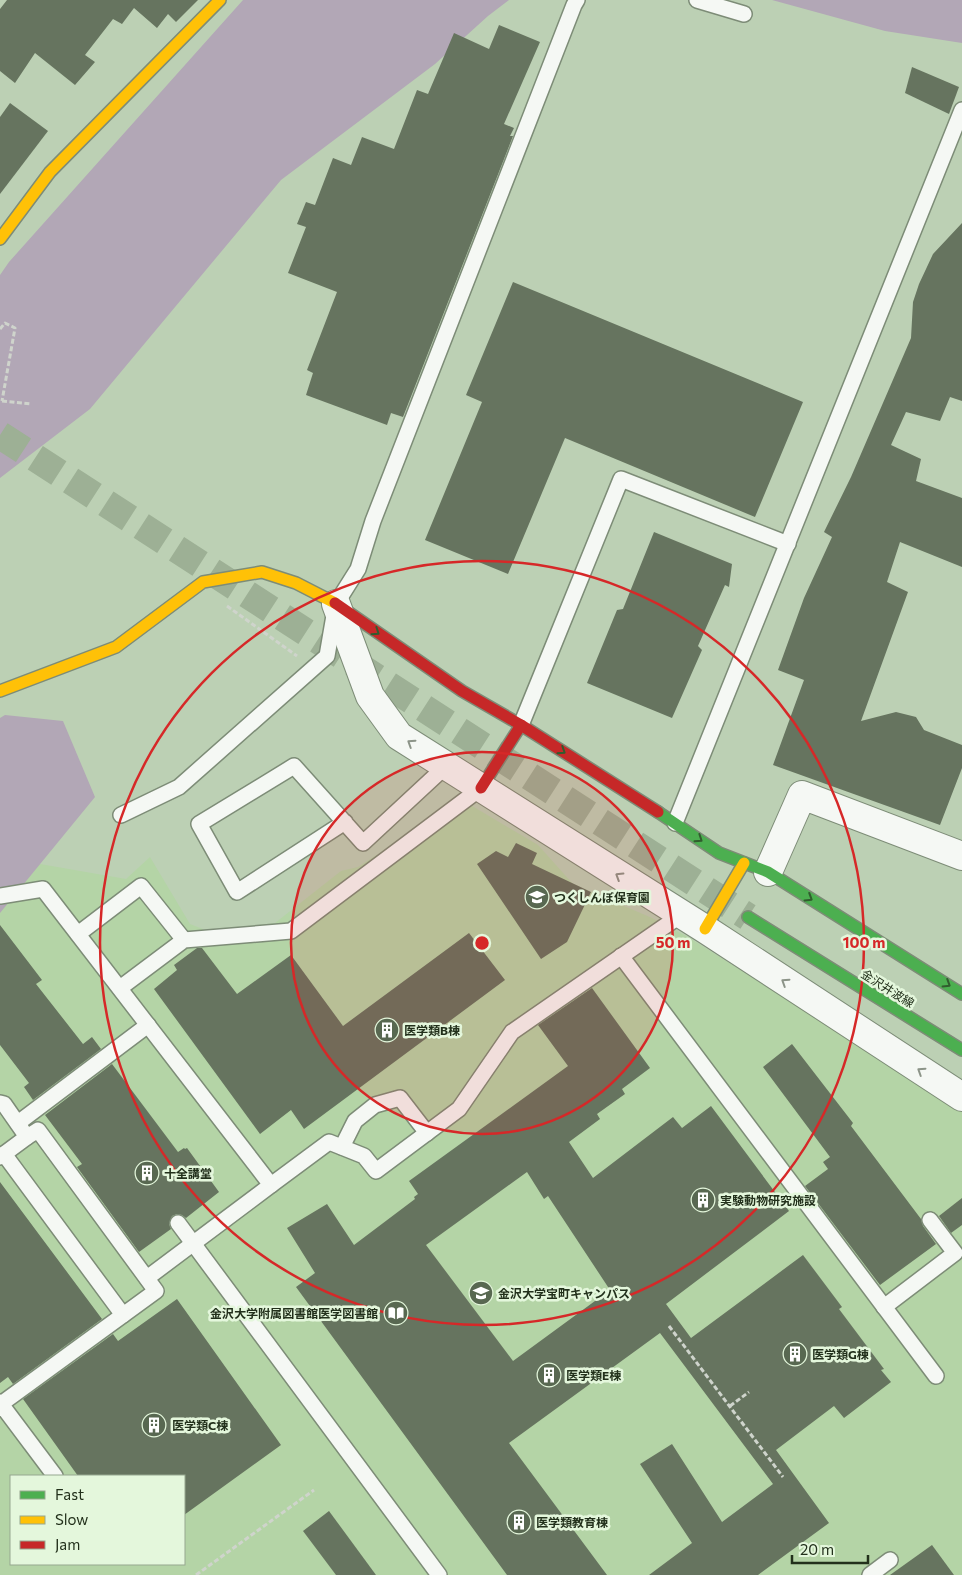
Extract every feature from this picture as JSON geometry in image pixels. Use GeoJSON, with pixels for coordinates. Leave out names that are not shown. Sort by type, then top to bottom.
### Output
{"type":"FeatureCollection","features":[{"type":"Feature","properties":{"kind":"street"},"geometry":{"type":"LineString","coordinates":[[0,239],[50,172],[220,0]]}},
{"type":"Feature","properties":{"kind":"street"},"geometry":{"type":"LineString","coordinates":[[0,691],[116,647],[203,582],[262,572],[296,583],[336,604],[462,691],[521,725],[719,853],[756,867],[962,994]]}},
{"type":"Feature","properties":{"kind":"street"},"geometry":{"type":"LineString","coordinates":[[336,604],[370,696],[399,736],[705,929],[962,1097]]}},
{"type":"Feature","properties":{"kind":"street"},"geometry":{"type":"LineString","coordinates":[[481,788],[521,725]]}},
{"type":"Feature","properties":{"kind":"street"},"geometry":{"type":"LineString","coordinates":[[705,929],[756,867],[802,795],[962,856]]}},
{"type":"Feature","properties":{"kind":"street","name":"金沢井波線"},"geometry":{"type":"LineString","coordinates":[[748,918],[962,1050]]}},
{"type":"Feature","properties":{"kind":"lane"},"geometry":{"type":"LineString","coordinates":[[121,815],[179,787],[327,656],[336,604],[358,569],[373,521],[563,33],[578,0]]}},
{"type":"Feature","properties":{"kind":"lane"},"geometry":{"type":"LineString","coordinates":[[697,0],[744,14]]}},
{"type":"Feature","properties":{"kind":"lane"},"geometry":{"type":"LineString","coordinates":[[675,823],[962,110]]}},
{"type":"Feature","properties":{"kind":"lane"},"geometry":{"type":"LineString","coordinates":[[521,725],[620,478],[788,544]]}},
{"type":"Feature","properties":{"kind":"lane"},"geometry":{"type":"LineString","coordinates":[[345,822],[237,892],[199,824],[294,766],[345,822],[364,843],[446,766]]}},
{"type":"Feature","properties":{"kind":"lane"},"geometry":{"type":"LineString","coordinates":[[120,988],[184,940],[291,931],[481,788]]}},
{"type":"Feature","properties":{"kind":"lane"},"geometry":{"type":"LineString","coordinates":[[78,934],[141,886],[184,940]]}},
{"type":"Feature","properties":{"kind":"lane"},"geometry":{"type":"LineString","coordinates":[[0,896],[43,889],[272,1185]]}},
{"type":"Feature","properties":{"kind":"lane"},"geometry":{"type":"LineString","coordinates":[[146,1278],[330,1142],[364,1156],[376,1171],[459,1109],[512,1032],[681,915]]}},
{"type":"Feature","properties":{"kind":"lane"},"geometry":{"type":"LineString","coordinates":[[621,956],[936,1376]]}},
{"type":"Feature","properties":{"kind":"lane"},"geometry":{"type":"LineString","coordinates":[[18,1123],[148,1025]]}},
{"type":"Feature","properties":{"kind":"lane"},"geometry":{"type":"LineString","coordinates":[[342,1147],[355,1122],[375,1105],[400,1098],[427,1133]]}},
{"type":"Feature","properties":{"kind":"lane"},"geometry":{"type":"LineString","coordinates":[[0,1103],[4,1104],[27,1137]]}},
{"type":"Feature","properties":{"kind":"lane"},"geometry":{"type":"LineString","coordinates":[[54,1475],[1,1403],[123,1315],[156,1291],[38,1130],[2,1155],[123,1315]]}},
{"type":"Feature","properties":{"kind":"lane"},"geometry":{"type":"LineString","coordinates":[[884,1307],[955,1253],[930,1220]]}},
{"type":"Feature","properties":{"kind":"lane"},"geometry":{"type":"LineString","coordinates":[[178,1223],[440,1575]]}},
{"type":"Feature","properties":{"kind":"lane"},"geometry":{"type":"LineString","coordinates":[[870,1575],[890,1560]]}},
{"type":"Feature","properties":{"kind":"path"},"geometry":{"type":"LineString","coordinates":[[0,329],[5,323],[15,328],[1,400],[31,404]]}},
{"type":"Feature","properties":{"kind":"path"},"geometry":{"type":"LineString","coordinates":[[198,586],[304,660]]}},
{"type":"Feature","properties":{"kind":"path"},"geometry":{"type":"LineString","coordinates":[[669,1326],[783,1477]]}},
{"type":"Feature","properties":{"kind":"path"},"geometry":{"type":"LineString","coordinates":[[730,1406],[749,1392]]}},
{"type":"Feature","properties":{"kind":"path"},"geometry":{"type":"LineString","coordinates":[[196,1575],[314,1490]]}},
{"type":"Feature","properties":{"kind":"shaded area"},"geometry":{"type":"Polygon","coordinates":[[[243,0],[509,0],[488,16],[435,64],[281,180],[90,409],[0,478],[0,275],[9,262],[243,0]]]}},
{"type":"Feature","properties":{"kind":"shaded area"},"geometry":{"type":"Polygon","coordinates":[[[772,0],[962,0],[962,43],[885,31],[772,0]]]}},
{"type":"Feature","properties":{"kind":"shaded area"},"geometry":{"type":"Polygon","coordinates":[[[5,715],[63,721],[95,797],[0,913],[0,718],[5,715]]]}},
{"type":"Feature","properties":{"kind":"shaded area","name":"金沢大学宝町キャンパス"},"geometry":{"type":"Polygon","coordinates":[[[457,797],[538,845],[573,884],[652,918],[688,937],[962,1110],[962,1575],[0,1575],[0,857],[126,879],[150,857],[190,924],[208,931],[275,923],[341,871],[358,867],[406,836],[457,797]]]}},
{"type":"Feature","properties":{"kind":"building"},"geometry":{"type":"Polygon","coordinates":[[[7,0],[198,0],[176,22],[168,14],[157,28],[134,8],[122,24],[113,19],[85,55],[95,62],[75,85],[35,53],[15,83],[0,71],[0,9],[7,0]]]}},
{"type":"Feature","properties":{"kind":"building"},"geometry":{"type":"Polygon","coordinates":[[[499,25],[540,42],[504,124],[514,128],[510,136],[513,136],[403,417],[391,413],[387,425],[306,395],[313,373],[307,370],[337,292],[288,273],[306,227],[297,224],[306,202],[315,205],[333,158],[351,165],[362,137],[394,149],[417,90],[428,94],[454,33],[489,49],[499,25]]]}},
{"type":"Feature","properties":{"kind":"building"},"geometry":{"type":"Polygon","coordinates":[[[912,67],[959,87],[949,114],[905,93],[912,67]]]}},
{"type":"Feature","properties":{"kind":"building"},"geometry":{"type":"Polygon","coordinates":[[[10,103],[48,131],[0,194],[0,117],[10,103]]]}},
{"type":"Feature","properties":{"kind":"building"},"geometry":{"type":"Polygon","coordinates":[[[962,223],[962,401],[950,397],[940,421],[906,412],[891,445],[921,459],[916,481],[962,498],[962,567],[900,542],[887,582],[908,592],[861,721],[896,712],[916,717],[924,730],[962,745],[962,768],[940,825],[773,765],[804,680],[778,670],[804,598],[832,537],[824,532],[851,477],[911,338],[913,302],[919,284],[933,254],[962,223]]]}},
{"type":"Feature","properties":{"kind":"building"},"geometry":{"type":"Polygon","coordinates":[[[513,282],[803,402],[755,517],[565,438],[508,574],[425,540],[482,402],[466,395],[513,282]]]}},
{"type":"Feature","properties":{"kind":"building"},"geometry":{"type":"Polygon","coordinates":[[[654,532],[732,564],[729,587],[725,585],[698,646],[702,650],[672,718],[587,683],[617,610],[623,609],[654,532]]]}},
{"type":"Feature","properties":{"kind":"building","name":"つくしんぼ保育園"},"geometry":{"type":"Polygon","coordinates":[[[516,843],[537,853],[532,864],[591,892],[567,942],[541,959],[477,864],[496,851],[508,857],[516,843]]]}},
{"type":"Feature","properties":{"kind":"building"},"geometry":{"type":"Polygon","coordinates":[[[0,925],[42,980],[36,984],[83,1044],[92,1037],[101,1049],[33,1100],[24,1087],[29,1083],[0,1045],[0,925]]]}},
{"type":"Feature","properties":{"kind":"building"},"geometry":{"type":"Polygon","coordinates":[[[469,933],[505,980],[304,1129],[291,1110],[260,1134],[154,989],[177,970],[174,965],[197,948],[202,948],[237,994],[291,955],[343,1026],[469,933]]]}},
{"type":"Feature","properties":{"kind":"building"},"geometry":{"type":"Polygon","coordinates":[[[592,988],[650,1068],[622,1089],[625,1094],[597,1114],[600,1119],[569,1142],[593,1178],[673,1117],[682,1128],[711,1106],[789,1211],[666,1304],[691,1338],[803,1255],[842,1307],[839,1309],[884,1369],[881,1370],[891,1382],[844,1418],[834,1406],[776,1450],[829,1523],[758,1575],[649,1575],[692,1543],[640,1464],[672,1444],[722,1522],[773,1484],[660,1333],[509,1443],[607,1575],[507,1575],[296,1287],[315,1273],[287,1228],[327,1204],[354,1245],[415,1199],[414,1197],[418,1194],[409,1181],[568,1066],[538,1025],[592,988]],[[527,1172],[426,1245],[513,1361],[610,1290],[548,1196],[544,1199],[527,1172]]]}},
{"type":"Feature","properties":{"kind":"building"},"geometry":{"type":"Polygon","coordinates":[[[792,1044],[853,1123],[851,1126],[921,1219],[923,1226],[936,1244],[880,1285],[805,1186],[828,1169],[823,1162],[830,1157],[763,1067],[792,1044]]]}},
{"type":"Feature","properties":{"kind":"building","name":"十全講堂"},"geometry":{"type":"Polygon","coordinates":[[[112,1064],[178,1152],[187,1148],[219,1192],[186,1218],[177,1214],[172,1216],[169,1224],[171,1229],[139,1252],[77,1167],[82,1164],[45,1115],[112,1064]]]}},
{"type":"Feature","properties":{"kind":"building"},"geometry":{"type":"Polygon","coordinates":[[[0,1182],[102,1319],[13,1384],[8,1377],[0,1383],[0,1182]]]}},
{"type":"Feature","properties":{"kind":"building"},"geometry":{"type":"Polygon","coordinates":[[[962,1198],[962,1225],[951,1233],[939,1216],[962,1198]]]}},
{"type":"Feature","properties":{"kind":"building","name":"医学類C棟"},"geometry":{"type":"Polygon","coordinates":[[[177,1299],[281,1445],[185,1514],[185,1475],[77,1475],[23,1399],[113,1334],[118,1341],[177,1299]]]}},
{"type":"Feature","properties":{"kind":"building"},"geometry":{"type":"Polygon","coordinates":[[[329,1511],[376,1575],[336,1575],[303,1531],[329,1511]]]}},
{"type":"Feature","properties":{"kind":"building"},"geometry":{"type":"Polygon","coordinates":[[[932,1545],[954,1575],[890,1575],[932,1545]]]}},
{"type":"Feature","properties":{"kind":"tunnel"},"geometry":{"type":"LineString","coordinates":[[0,435],[748,917]]}},
{"type":"Feature","properties":{"kind":"traffic: fast"},"geometry":{"type":"LineString","coordinates":[[658,812],[719,853],[768,872],[962,994]]}},
{"type":"Feature","properties":{"kind":"traffic: fast"},"geometry":{"type":"LineString","coordinates":[[748,917],[962,1050]]}},
{"type":"Feature","properties":{"kind":"traffic: slow"},"geometry":{"type":"LineString","coordinates":[[0,239],[50,172],[220,0]]}},
{"type":"Feature","properties":{"kind":"traffic: slow"},"geometry":{"type":"LineString","coordinates":[[0,691],[116,647],[203,582],[262,572],[296,583],[335,603]]}},
{"type":"Feature","properties":{"kind":"traffic: slow"},"geometry":{"type":"LineString","coordinates":[[705,929],[744,863]]}},
{"type":"Feature","properties":{"kind":"traffic: jam"},"geometry":{"type":"LineString","coordinates":[[335,603],[462,691],[521,725],[658,812]]}},
{"type":"Feature","properties":{"kind":"traffic: jam"},"geometry":{"type":"LineString","coordinates":[[481,788],[521,725]]}},
{"type":"Feature","properties":{"kind":"place","name":"つくしんぼ保育園"},"geometry":{"type":"Point","coordinates":[537,897]}},
{"type":"Feature","properties":{"kind":"place","name":"医学類B棟"},"geometry":{"type":"Point","coordinates":[387,1030]}},
{"type":"Feature","properties":{"kind":"place","name":"十全講堂"},"geometry":{"type":"Point","coordinates":[147,1173]}},
{"type":"Feature","properties":{"kind":"place","name":"実験動物研究施設"},"geometry":{"type":"Point","coordinates":[703,1200]}},
{"type":"Feature","properties":{"kind":"place","name":"金沢大学宝町キャンパス"},"geometry":{"type":"Point","coordinates":[481,1293]}},
{"type":"Feature","properties":{"kind":"place","name":"金沢大学附属図書館医学図書館"},"geometry":{"type":"Point","coordinates":[396,1313]}},
{"type":"Feature","properties":{"kind":"place","name":"医学類G棟"},"geometry":{"type":"Point","coordinates":[795,1354]}},
{"type":"Feature","properties":{"kind":"place","name":"医学類E棟"},"geometry":{"type":"Point","coordinates":[549,1375]}},
{"type":"Feature","properties":{"kind":"place","name":"医学類C棟"},"geometry":{"type":"Point","coordinates":[154,1425]}},
{"type":"Feature","properties":{"kind":"place","name":"医学類教育棟"},"geometry":{"type":"Point","coordinates":[519,1522]}}]}
